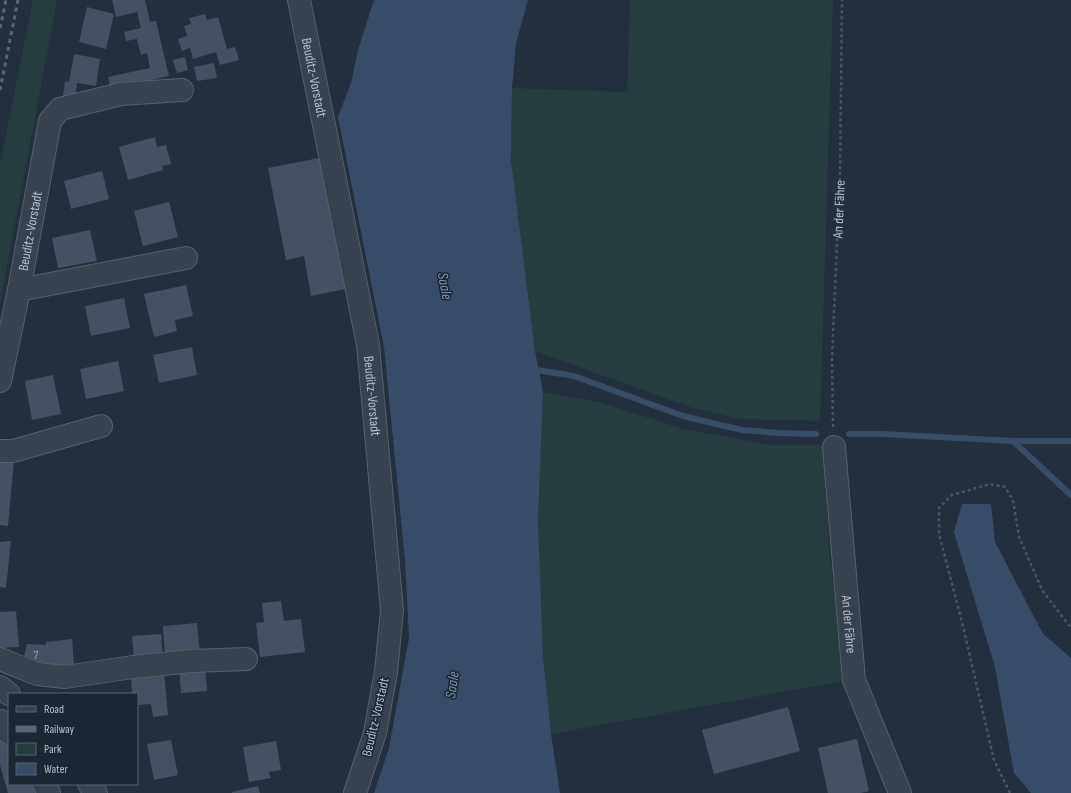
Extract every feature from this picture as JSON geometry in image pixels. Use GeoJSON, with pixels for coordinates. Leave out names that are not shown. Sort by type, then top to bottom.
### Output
{"type":"FeatureCollection","features":[{"type":"Feature","properties":{"kind":"street","name":"Beuditz-Vorstadt"},"geometry":{"type":"LineString","coordinates":[[300,0],[368,345],[392,610],[386,672],[375,733],[355,793]]}},
{"type":"Feature","properties":{"kind":"street","name":"Beuditz-Vorstadt"},"geometry":{"type":"LineString","coordinates":[[0,381],[50,120],[60,110],[121,94],[182,90]]}},
{"type":"Feature","properties":{"kind":"street","name":"Beuditz-Vorstadt"},"geometry":{"type":"LineString","coordinates":[[18,290],[186,258]]}},
{"type":"Feature","properties":{"kind":"street"},"geometry":{"type":"LineString","coordinates":[[0,451],[13,451],[101,426]]}},
{"type":"Feature","properties":{"kind":"street","name":"An der Fähre"},"geometry":{"type":"LineString","coordinates":[[834,447],[854,680],[900,793]]}},
{"type":"Feature","properties":{"kind":"street"},"geometry":{"type":"LineString","coordinates":[[0,659],[37,674],[65,677],[133,667],[192,661],[246,659]]}},
{"type":"Feature","properties":{"kind":"street"},"geometry":{"type":"LineString","coordinates":[[0,687],[8,693]]}},
{"type":"Feature","properties":{"kind":"street"},"geometry":{"type":"LineString","coordinates":[[0,721],[8,732]]}},
{"type":"Feature","properties":{"kind":"street"},"geometry":{"type":"LineString","coordinates":[[90,785],[96,793]]}},
{"type":"Feature","properties":{"kind":"path","name":"An der Fähre"},"geometry":{"type":"LineString","coordinates":[[833,419],[832,358],[840,176],[842,0]]}},
{"type":"Feature","properties":{"kind":"path"},"geometry":{"type":"LineString","coordinates":[[1010,793],[994,760],[962,622],[939,534],[939,508],[952,495],[990,484],[1005,487],[1013,500],[1019,537],[1042,590],[1071,628]]}},
{"type":"Feature","properties":{"kind":"green space"},"geometry":{"type":"Polygon","coordinates":[[[33,0],[57,0],[0,303],[0,165],[33,0]]]}},
{"type":"Feature","properties":{"kind":"green space"},"geometry":{"type":"Polygon","coordinates":[[[630,0],[833,0],[820,421],[740,419],[690,407],[535,351],[511,160],[512,88],[627,92],[630,0]]]}},
{"type":"Feature","properties":{"kind":"green space"},"geometry":{"type":"Polygon","coordinates":[[[543,392],[599,402],[683,429],[772,445],[824,445],[829,554],[848,680],[551,734],[543,655],[538,522],[543,392]]]}},
{"type":"Feature","properties":{"kind":"water","name":"Saale"},"geometry":{"type":"Polygon","coordinates":[[[374,0],[528,0],[516,43],[512,88],[511,160],[535,351],[543,392],[538,521],[543,655],[551,734],[560,793],[374,793],[389,748],[409,638],[405,560],[384,347],[338,117],[351,83],[358,50],[374,0]]]}},
{"type":"Feature","properties":{"kind":"water"},"geometry":{"type":"Polygon","coordinates":[[[962,504],[991,504],[995,542],[1043,634],[1071,658],[1071,793],[1031,793],[1014,773],[995,667],[954,532],[962,504]]]}},
{"type":"Feature","properties":{"kind":"building"},"geometry":{"type":"Polygon","coordinates":[[[112,0],[145,0],[150,22],[156,21],[169,76],[111,89],[108,77],[150,68],[147,53],[141,55],[137,39],[126,41],[124,32],[141,28],[137,12],[116,17],[112,0]]]}},
{"type":"Feature","properties":{"kind":"building"},"geometry":{"type":"Polygon","coordinates":[[[87,7],[114,14],[106,49],[79,42],[87,7]]]}},
{"type":"Feature","properties":{"kind":"building"},"geometry":{"type":"Polygon","coordinates":[[[205,14],[207,20],[218,17],[227,49],[235,47],[239,60],[220,65],[216,52],[193,59],[190,48],[182,51],[178,39],[187,36],[184,26],[191,24],[189,18],[205,14]]]}},
{"type":"Feature","properties":{"kind":"building"},"geometry":{"type":"Polygon","coordinates":[[[74,54],[100,59],[96,86],[77,83],[75,98],[63,97],[65,81],[69,82],[74,54]]]}},
{"type":"Feature","properties":{"kind":"building"},"geometry":{"type":"Polygon","coordinates":[[[185,57],[188,70],[177,73],[173,60],[185,57]]]}},
{"type":"Feature","properties":{"kind":"building"},"geometry":{"type":"Polygon","coordinates":[[[214,63],[217,78],[197,81],[194,67],[214,63]]]}},
{"type":"Feature","properties":{"kind":"building"},"geometry":{"type":"Polygon","coordinates":[[[155,137],[157,147],[166,145],[171,164],[162,166],[163,170],[128,180],[119,147],[155,137]]]}},
{"type":"Feature","properties":{"kind":"building"},"geometry":{"type":"Polygon","coordinates":[[[319,158],[345,289],[311,296],[304,256],[286,260],[268,168],[319,158]]]}},
{"type":"Feature","properties":{"kind":"building"},"geometry":{"type":"Polygon","coordinates":[[[102,171],[109,199],[71,209],[64,181],[102,171]]]}},
{"type":"Feature","properties":{"kind":"building"},"geometry":{"type":"Polygon","coordinates":[[[169,202],[178,237],[143,246],[134,211],[169,202]]]}},
{"type":"Feature","properties":{"kind":"building"},"geometry":{"type":"Polygon","coordinates":[[[90,230],[97,261],[58,268],[52,238],[90,230]]]}},
{"type":"Feature","properties":{"kind":"building"},"geometry":{"type":"Polygon","coordinates":[[[186,285],[193,316],[175,320],[177,331],[154,337],[144,294],[186,285]]]}},
{"type":"Feature","properties":{"kind":"building"},"geometry":{"type":"Polygon","coordinates":[[[124,298],[130,328],[91,336],[85,306],[124,298]]]}},
{"type":"Feature","properties":{"kind":"building"},"geometry":{"type":"Polygon","coordinates":[[[192,347],[197,375],[159,383],[153,355],[192,347]]]}},
{"type":"Feature","properties":{"kind":"building"},"geometry":{"type":"Polygon","coordinates":[[[118,361],[124,391],[86,399],[80,369],[118,361]]]}},
{"type":"Feature","properties":{"kind":"building"},"geometry":{"type":"Polygon","coordinates":[[[53,375],[61,414],[32,420],[25,381],[53,375]]]}},
{"type":"Feature","properties":{"kind":"building"},"geometry":{"type":"Polygon","coordinates":[[[0,458],[14,460],[8,526],[0,525],[0,458]]]}},
{"type":"Feature","properties":{"kind":"building"},"geometry":{"type":"Polygon","coordinates":[[[11,541],[6,588],[0,587],[0,542],[11,541]]]}},
{"type":"Feature","properties":{"kind":"building"},"geometry":{"type":"Polygon","coordinates":[[[281,601],[284,621],[301,619],[305,652],[260,657],[256,623],[264,622],[262,603],[281,601]]]}},
{"type":"Feature","properties":{"kind":"building"},"geometry":{"type":"Polygon","coordinates":[[[16,611],[19,647],[0,648],[0,612],[16,611]]]}},
{"type":"Feature","properties":{"kind":"building"},"geometry":{"type":"Polygon","coordinates":[[[197,623],[200,654],[165,657],[163,626],[197,623]]]}},
{"type":"Feature","properties":{"kind":"building"},"geometry":{"type":"Polygon","coordinates":[[[161,634],[163,658],[134,660],[132,636],[161,634]]]}},
{"type":"Feature","properties":{"kind":"building"},"geometry":{"type":"Polygon","coordinates":[[[72,639],[74,666],[49,668],[22,664],[27,644],[46,645],[46,642],[72,639]]]}},
{"type":"Feature","properties":{"kind":"building"},"geometry":{"type":"Polygon","coordinates":[[[205,665],[207,691],[181,693],[179,667],[205,665]]]}},
{"type":"Feature","properties":{"kind":"building"},"geometry":{"type":"Polygon","coordinates":[[[164,672],[168,715],[153,717],[151,704],[138,705],[138,693],[132,693],[131,675],[164,672]]]}},
{"type":"Feature","properties":{"kind":"building"},"geometry":{"type":"Polygon","coordinates":[[[788,707],[800,751],[714,774],[702,730],[788,707]]]}},
{"type":"Feature","properties":{"kind":"building"},"geometry":{"type":"Polygon","coordinates":[[[0,733],[8,745],[8,785],[32,785],[36,793],[8,793],[0,765],[0,733]]]}},
{"type":"Feature","properties":{"kind":"building"},"geometry":{"type":"Polygon","coordinates":[[[857,739],[869,791],[861,793],[828,793],[818,748],[857,739]]]}},
{"type":"Feature","properties":{"kind":"building"},"geometry":{"type":"Polygon","coordinates":[[[171,740],[178,775],[154,780],[147,744],[171,740]]]}},
{"type":"Feature","properties":{"kind":"building"},"geometry":{"type":"Polygon","coordinates":[[[276,741],[281,770],[269,772],[271,778],[249,782],[243,747],[276,741]]]}},
{"type":"Feature","properties":{"kind":"building"},"geometry":{"type":"Polygon","coordinates":[[[258,786],[260,793],[232,793],[232,792],[258,786]]]}},
{"type":"Feature","properties":{"kind":"waterway"},"geometry":{"type":"LineString","coordinates":[[531,369],[574,376],[683,416],[720,425],[742,430],[816,434]]}},
{"type":"Feature","properties":{"kind":"waterway"},"geometry":{"type":"LineString","coordinates":[[849,434],[882,434],[1013,441],[1071,441]]}},
{"type":"Feature","properties":{"kind":"waterway"},"geometry":{"type":"LineString","coordinates":[[1013,441],[1071,495]]}},
{"type":"Feature","properties":{"kind":"railway"},"geometry":{"type":"LineString","coordinates":[[0,28],[6,0]]}},
{"type":"Feature","properties":{"kind":"railway"},"geometry":{"type":"LineString","coordinates":[[0,90],[18,0]]}}]}
